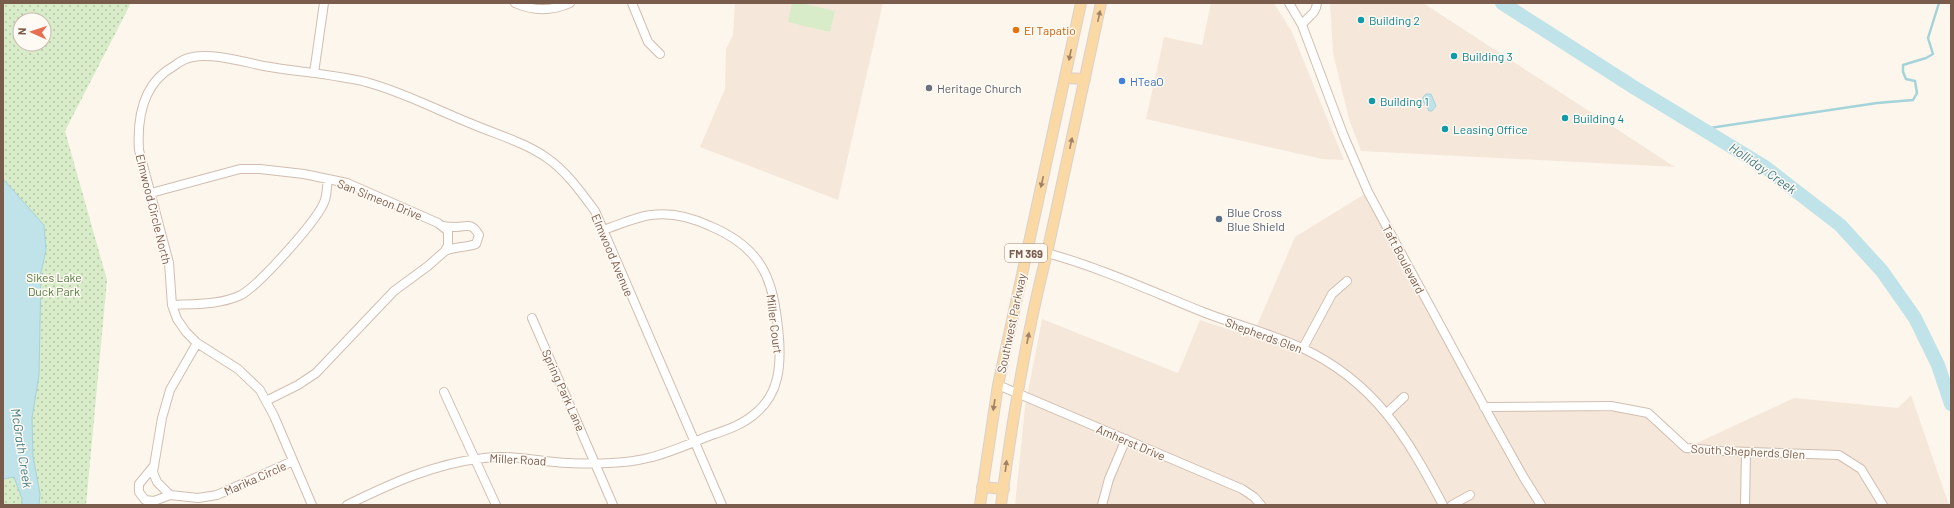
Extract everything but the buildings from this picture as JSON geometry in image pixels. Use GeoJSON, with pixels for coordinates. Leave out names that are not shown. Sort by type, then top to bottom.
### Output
{"type":"FeatureCollection","features":[{"type":"Feature","properties":{"kind":"main road","name":"Southwest Parkway"},"geometry":{"type":"LineString","coordinates":[[980,505],[998,385],[1082,3]]}},
{"type":"Feature","properties":{"kind":"main road","name":"Southwest Parkway"},"geometry":{"type":"LineString","coordinates":[[1002,505],[1017,393],[1037,292],[1102,3]]}},
{"type":"Feature","properties":{"kind":"main road"},"geometry":{"type":"LineString","coordinates":[[1065,78],[1085,79]]}},
{"type":"Feature","properties":{"kind":"main road"},"geometry":{"type":"LineString","coordinates":[[982,487],[1004,489]]}},
{"type":"Feature","properties":{"kind":"street"},"geometry":{"type":"LineString","coordinates":[[314,73],[324,3]]}},
{"type":"Feature","properties":{"kind":"street"},"geometry":{"type":"LineString","coordinates":[[515,3],[532,8],[544,9],[560,7],[570,3]]}},
{"type":"Feature","properties":{"kind":"street"},"geometry":{"type":"LineString","coordinates":[[632,3],[648,42],[660,54]]}},
{"type":"Feature","properties":{"kind":"street","name":"Taft Boulevard"},"geometry":{"type":"LineString","coordinates":[[1289,3],[1302,25],[1368,192],[1484,407],[1541,505]]}},
{"type":"Feature","properties":{"kind":"street"},"geometry":{"type":"LineString","coordinates":[[1302,25],[1306,19],[1314,13],[1317,3]]}},
{"type":"Feature","properties":{"kind":"street","name":"Elmwood Circle North"},"geometry":{"type":"LineString","coordinates":[[312,505],[266,401],[253,383],[238,369],[198,343],[186,332],[177,319],[172,305],[169,264],[139,150],[140,113],[143,103],[153,85],[167,70],[192,57],[203,56],[314,73]]}},
{"type":"Feature","properties":{"kind":"street","name":"Elmwood Avenue"},"geometry":{"type":"LineString","coordinates":[[314,73],[365,82],[382,87],[536,151],[548,159],[574,183],[595,211],[604,230],[722,505]]}},
{"type":"Feature","properties":{"kind":"street","name":"San Simeon Drive"},"geometry":{"type":"LineString","coordinates":[[151,193],[240,169],[260,169],[328,179],[354,186],[443,226],[458,227],[468,224],[474,227],[479,234],[476,244],[467,247],[452,248],[445,251]]}},
{"type":"Feature","properties":{"kind":"street"},"geometry":{"type":"LineString","coordinates":[[172,305],[226,300],[247,290],[264,275],[316,217],[325,200],[328,179]]}},
{"type":"Feature","properties":{"kind":"street","name":"Miller Court"},"geometry":{"type":"LineString","coordinates":[[604,230],[649,215],[669,214],[694,218],[739,240],[747,247],[762,267],[772,292],[778,326],[779,363],[775,387],[769,399],[744,423],[694,442]]}},
{"type":"Feature","properties":{"kind":"street"},"geometry":{"type":"LineString","coordinates":[[266,401],[298,385],[316,373],[394,291],[428,266],[445,251],[448,245],[449,237],[448,231],[443,226]]}},
{"type":"Feature","properties":{"kind":"street","name":"Shepherds Glen"},"geometry":{"type":"LineString","coordinates":[[1047,253],[1113,274],[1218,318],[1273,336],[1303,348],[1344,373],[1373,397],[1387,413],[1409,443],[1443,505]]}},
{"type":"Feature","properties":{"kind":"street"},"geometry":{"type":"LineString","coordinates":[[1303,348],[1332,294],[1347,281]]}},
{"type":"Feature","properties":{"kind":"street","name":"Spring Park Lane"},"geometry":{"type":"LineString","coordinates":[[532,318],[613,505]]}},
{"type":"Feature","properties":{"kind":"street","name":"Marika Circle"},"geometry":{"type":"LineString","coordinates":[[198,343],[166,400],[153,467],[139,484],[139,492],[145,500],[154,501],[170,495],[198,498],[216,496],[293,461]]}},
{"type":"Feature","properties":{"kind":"street","name":"Amherst Drive"},"geometry":{"type":"LineString","coordinates":[[998,385],[1242,489],[1261,505]]}},
{"type":"Feature","properties":{"kind":"street"},"geometry":{"type":"LineString","coordinates":[[444,392],[496,505]]}},
{"type":"Feature","properties":{"kind":"street"},"geometry":{"type":"LineString","coordinates":[[1387,413],[1404,397]]}},
{"type":"Feature","properties":{"kind":"street","name":"South Shepherds Glen"},"geometry":{"type":"LineString","coordinates":[[1484,407],[1612,406],[1648,413],[1686,448],[1746,452],[1839,455],[1861,469],[1883,505]]}},
{"type":"Feature","properties":{"kind":"street"},"geometry":{"type":"LineString","coordinates":[[1102,505],[1109,479],[1126,439]]}},
{"type":"Feature","properties":{"kind":"street","name":"Miller Road"},"geometry":{"type":"LineString","coordinates":[[347,505],[416,473],[444,465],[476,459],[502,456],[567,463],[596,463],[647,458],[694,442]]}},
{"type":"Feature","properties":{"kind":"street"},"geometry":{"type":"LineString","coordinates":[[1745,505],[1746,452]]}},
{"type":"Feature","properties":{"kind":"street"},"geometry":{"type":"LineString","coordinates":[[153,467],[157,482],[170,495]]}},
{"type":"Feature","properties":{"kind":"street"},"geometry":{"type":"LineString","coordinates":[[1452,505],[1470,495]]}},
{"type":"Feature","properties":{"kind":"shaded area"},"geometry":{"type":"Polygon","coordinates":[[[735,3],[883,3],[838,200],[700,147],[725,89],[726,49],[733,35],[735,3]]]}},
{"type":"Feature","properties":{"kind":"shaded area"},"geometry":{"type":"Polygon","coordinates":[[[1211,3],[1274,3],[1292,32],[1344,160],[1322,159],[1146,119],[1164,37],[1202,45],[1211,3]]]}},
{"type":"Feature","properties":{"kind":"shaded area"},"geometry":{"type":"Polygon","coordinates":[[[1330,3],[1423,3],[1675,167],[1361,151],[1349,119],[1333,53],[1330,3]]]}},
{"type":"Feature","properties":{"kind":"shaded area"},"geometry":{"type":"Polygon","coordinates":[[[1368,192],[1484,407],[1648,413],[1686,448],[1794,398],[1898,408],[1911,395],[1949,505],[1015,505],[1025,407],[1042,319],[1178,373],[1200,320],[1252,337],[1295,237],[1368,192]]]}},
{"type":"Feature","properties":{"kind":"green space","name":"Sikes Lake Duck Park"},"geometry":{"type":"Polygon","coordinates":[[[3,3],[131,3],[65,131],[107,280],[86,505],[3,505],[3,3]]]}},
{"type":"Feature","properties":{"kind":"green space"},"geometry":{"type":"Polygon","coordinates":[[[792,3],[801,3],[835,11],[830,32],[788,22],[792,3]]]}},
{"type":"Feature","properties":{"kind":"water"},"geometry":{"type":"Polygon","coordinates":[[[1426,94],[1431,94],[1436,106],[1432,111],[1429,111],[1423,101],[1423,97],[1426,94]]]}},
{"type":"Feature","properties":{"kind":"water","name":"McGrath Creek"},"geometry":{"type":"Polygon","coordinates":[[[3,179],[44,225],[46,250],[41,273],[39,375],[32,418],[33,456],[40,494],[39,505],[22,505],[22,499],[14,477],[3,479],[3,179]]]}},
{"type":"Feature","properties":{"kind":"waterway","name":"Holliday Creek"},"geometry":{"type":"LineString","coordinates":[[1502,3],[1635,88],[1765,167],[1840,225],[1882,271],[1915,318],[1938,365],[1951,404]]}},
{"type":"Feature","properties":{"kind":"waterway"},"geometry":{"type":"LineString","coordinates":[[1703,129],[1877,103],[1913,100],[1917,93],[1915,81],[1906,79],[1903,72],[1903,65],[1926,58],[1933,54],[1928,38],[1939,3]]}},
{"type":"Feature","properties":{"kind":"place","name":"Building 2"},"geometry":{"type":"Point","coordinates":[1361,20]}},
{"type":"Feature","properties":{"kind":"place","name":"El Tapatio"},"geometry":{"type":"Point","coordinates":[1016,30]}},
{"type":"Feature","properties":{"kind":"place","name":"Building 3"},"geometry":{"type":"Point","coordinates":[1454,56]}},
{"type":"Feature","properties":{"kind":"place","name":"HTeaO"},"geometry":{"type":"Point","coordinates":[1122,81]}},
{"type":"Feature","properties":{"kind":"place","name":"Heritage Church"},"geometry":{"type":"Point","coordinates":[929,88]}},
{"type":"Feature","properties":{"kind":"place","name":"Building 1"},"geometry":{"type":"Point","coordinates":[1372,101]}},
{"type":"Feature","properties":{"kind":"place","name":"Building 4"},"geometry":{"type":"Point","coordinates":[1565,118]}},
{"type":"Feature","properties":{"kind":"place","name":"Leasing Office"},"geometry":{"type":"Point","coordinates":[1445,129]}},
{"type":"Feature","properties":{"kind":"place","name":"Blue Cross Blue Shield"},"geometry":{"type":"Point","coordinates":[1219,219]}}]}
